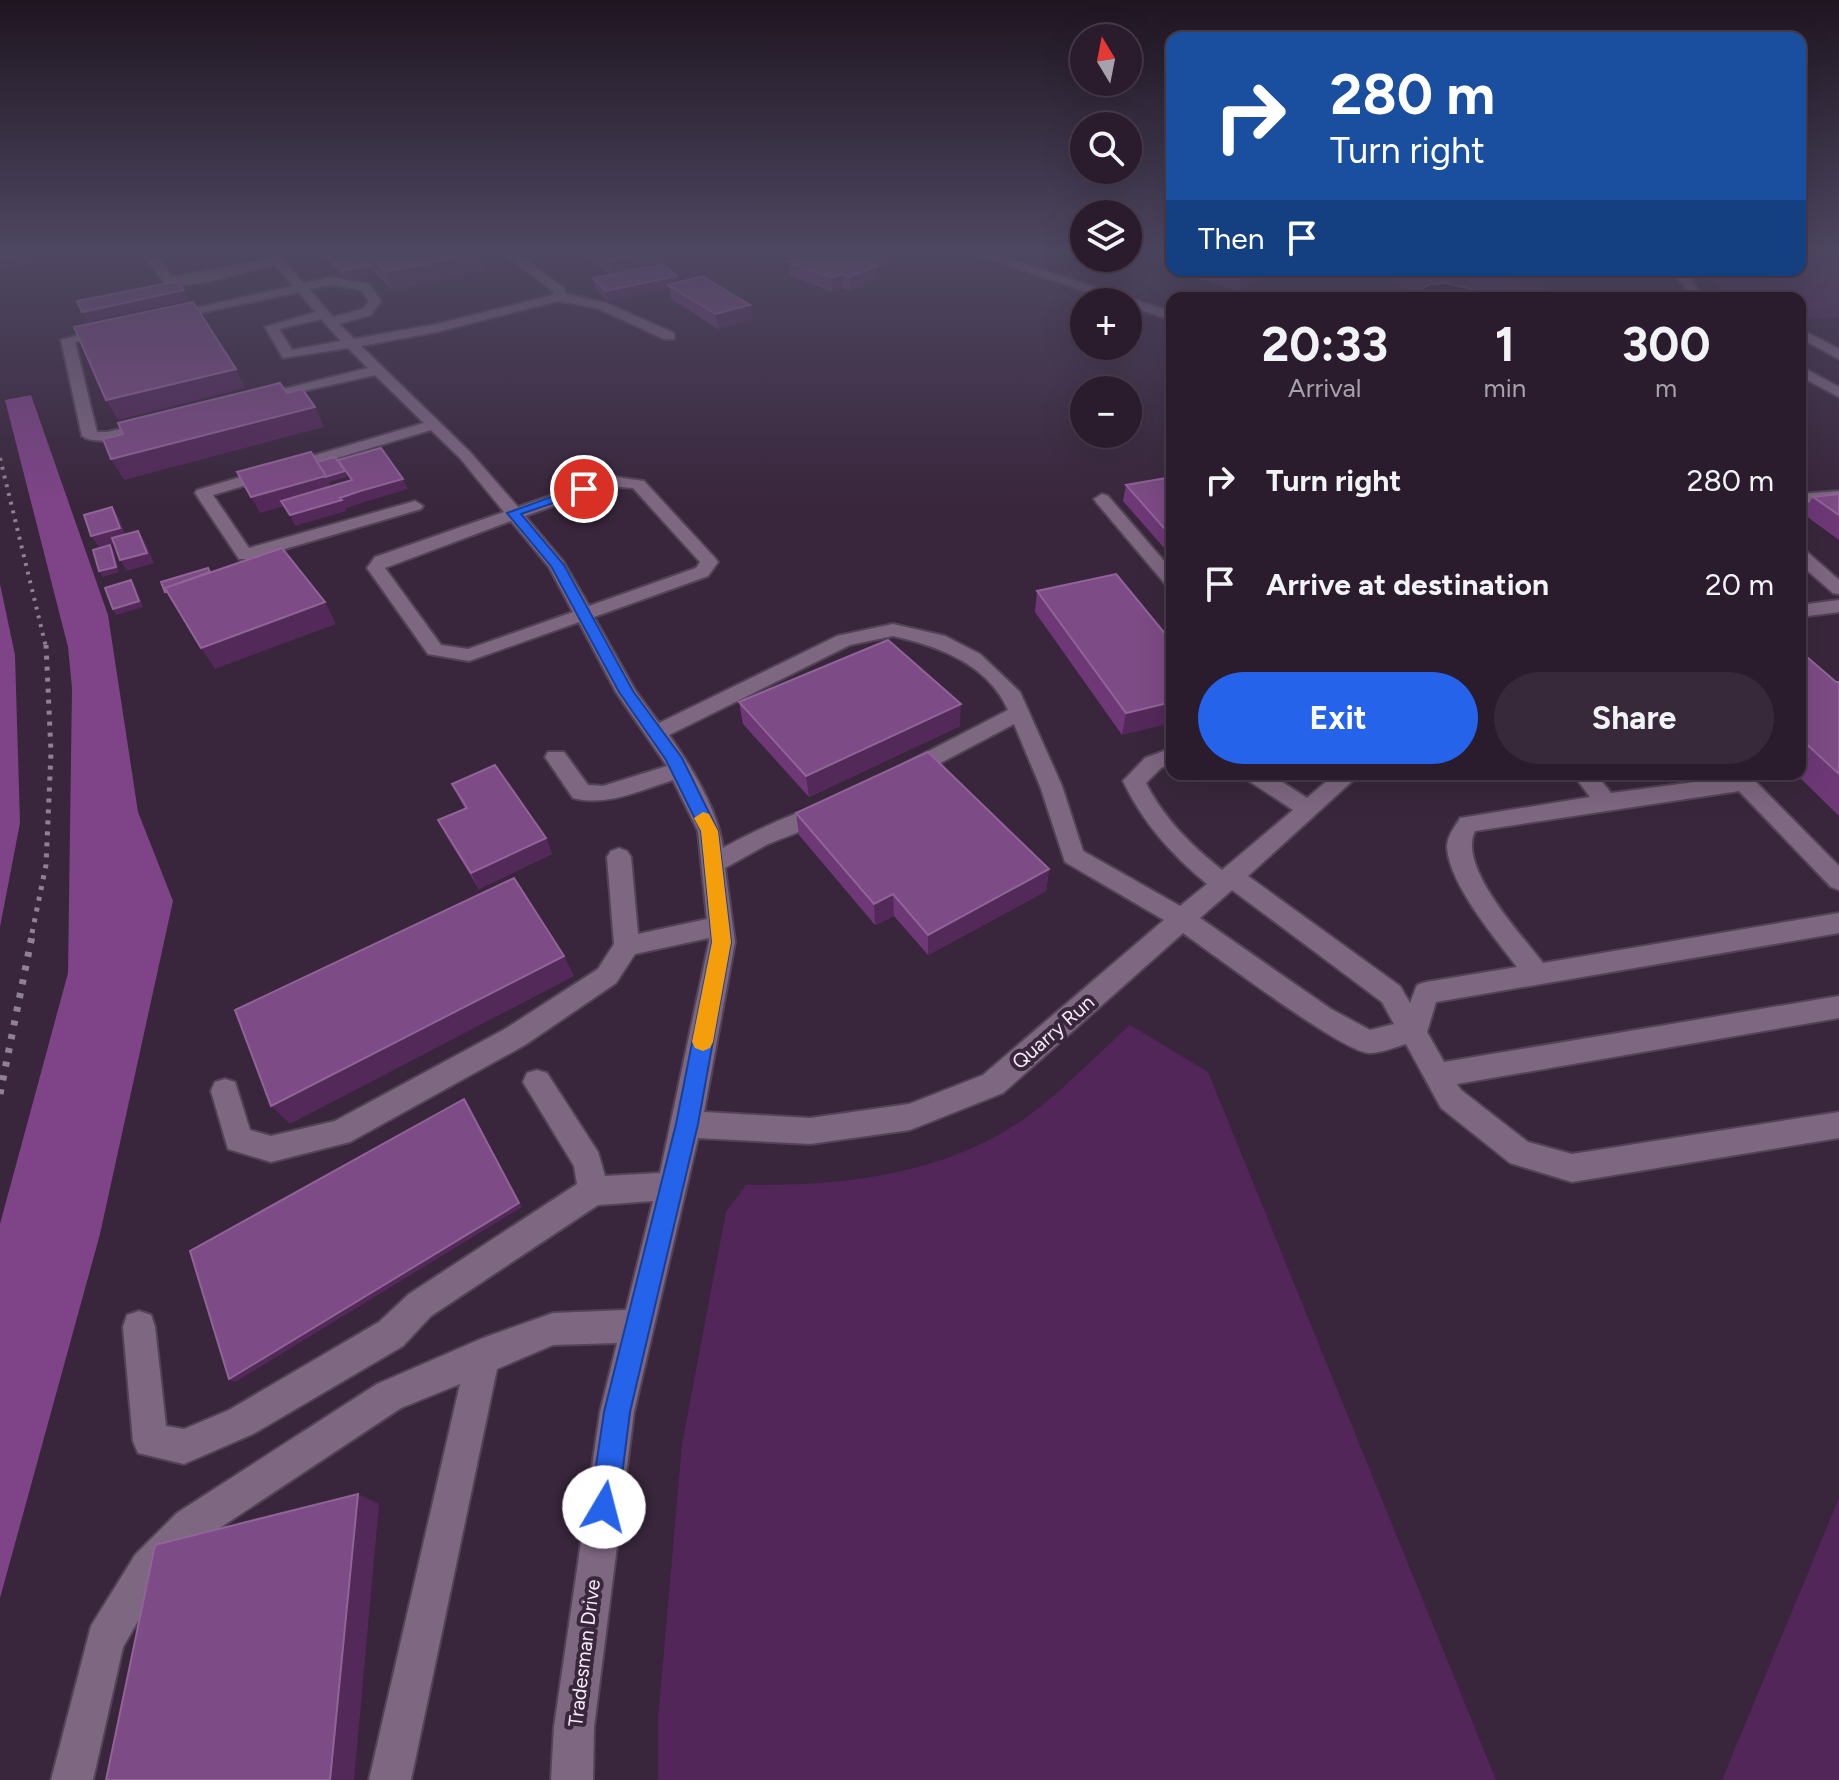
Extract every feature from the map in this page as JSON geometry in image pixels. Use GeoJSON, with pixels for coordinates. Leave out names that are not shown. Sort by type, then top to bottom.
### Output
{"type":"FeatureCollection","features":[{"type":"Feature","properties":{"kind":"street"},"geometry":{"type":"LineString","coordinates":[[86,336],[68,340],[90,436],[107,437],[175,420]]}},
{"type":"Feature","properties":{"kind":"street"},"geometry":{"type":"LineString","coordinates":[[275,336],[298,371]]}},
{"type":"Feature","properties":{"kind":"street","name":"Tradesman Drive"},"geometry":{"type":"LineString","coordinates":[[344,336],[465,455],[557,565],[626,692],[679,770],[709,831],[722,942],[687,1124],[617,1412],[574,1727],[572,1780]]}},
{"type":"Feature","properties":{"kind":"street"},"geometry":{"type":"LineString","coordinates":[[234,406],[349,342],[386,336]]}},
{"type":"Feature","properties":{"kind":"street"},"geometry":{"type":"LineString","coordinates":[[1806,336],[1839,355]]}},
{"type":"Feature","properties":{"kind":"street"},"geometry":{"type":"LineString","coordinates":[[298,371],[378,370]]}},
{"type":"Feature","properties":{"kind":"street"},"geometry":{"type":"LineString","coordinates":[[1806,373],[1839,393]]}},
{"type":"Feature","properties":{"kind":"street"},"geometry":{"type":"LineString","coordinates":[[1819,381],[1839,379]]}},
{"type":"Feature","properties":{"kind":"street"},"geometry":{"type":"LineString","coordinates":[[415,506],[245,555],[203,493],[434,425]]}},
{"type":"Feature","properties":{"kind":"street"},"geometry":{"type":"LineString","coordinates":[[608,481],[638,484],[709,562],[702,572],[469,655],[435,650],[376,568],[381,561],[513,513],[608,481]]}},
{"type":"Feature","properties":{"kind":"street"},"geometry":{"type":"LineString","coordinates":[[1806,499],[1839,496]]}},
{"type":"Feature","properties":{"kind":"street"},"geometry":{"type":"LineString","coordinates":[[1116,497],[1102,499],[1166,573]]}},
{"type":"Feature","properties":{"kind":"street"},"geometry":{"type":"LineString","coordinates":[[1806,560],[1839,589]]}},
{"type":"Feature","properties":{"kind":"street"},"geometry":{"type":"LineString","coordinates":[[1806,610],[1839,606]]}},
{"type":"Feature","properties":{"kind":"street"},"geometry":{"type":"LineString","coordinates":[[656,733],[844,640],[893,630],[938,640],[973,658],[1010,692],[1051,786],[1073,856],[1182,919],[1322,1017],[1368,1042],[1414,1031]]}},
{"type":"Feature","properties":{"kind":"street"},"geometry":{"type":"LineString","coordinates":[[883,784],[1020,712]]}},
{"type":"Feature","properties":{"kind":"street"},"geometry":{"type":"LineString","coordinates":[[556,757],[581,792],[603,794],[679,770]]}},
{"type":"Feature","properties":{"kind":"street"},"geometry":{"type":"LineString","coordinates":[[1166,758],[1153,763],[1134,781],[1145,805],[1175,846],[1391,994],[1451,1099],[1520,1153],[1572,1168],[1839,1125]]}},
{"type":"Feature","properties":{"kind":"street"},"geometry":{"type":"LineString","coordinates":[[1263,780],[1308,809]]}},
{"type":"Feature","properties":{"kind":"street","name":"Quarry Run"},"geometry":{"type":"LineString","coordinates":[[687,1124],[810,1131],[910,1117],[993,1084],[1342,780]]}},
{"type":"Feature","properties":{"kind":"street"},"geometry":{"type":"LineString","coordinates":[[1589,780],[1606,802]]}},
{"type":"Feature","properties":{"kind":"street"},"geometry":{"type":"LineString","coordinates":[[1537,974],[1466,875],[1458,850],[1459,837],[1468,824],[1733,780]]}},
{"type":"Feature","properties":{"kind":"street"},"geometry":{"type":"LineString","coordinates":[[1740,780],[1839,881]]}},
{"type":"Feature","properties":{"kind":"street"},"geometry":{"type":"LineString","coordinates":[[713,864],[760,838],[845,803]]}},
{"type":"Feature","properties":{"kind":"street"},"geometry":{"type":"LineString","coordinates":[[225,1091],[238,1140],[271,1149],[340,1133],[515,1037],[607,976],[627,946],[619,857]]}},
{"type":"Feature","properties":{"kind":"street"},"geometry":{"type":"LineString","coordinates":[[1414,1031],[1426,993],[1839,923]]}},
{"type":"Feature","properties":{"kind":"street"},"geometry":{"type":"LineString","coordinates":[[627,946],[719,926]]}},
{"type":"Feature","properties":{"kind":"street"},"geometry":{"type":"LineString","coordinates":[[1438,1075],[1839,1007]]}},
{"type":"Feature","properties":{"kind":"street"},"geometry":{"type":"LineString","coordinates":[[537,1082],[588,1162],[593,1191]]}},
{"type":"Feature","properties":{"kind":"street"},"geometry":{"type":"LineString","coordinates":[[139,1327],[150,1441],[184,1447],[241,1422],[391,1334],[420,1305],[593,1191],[672,1186]]}},
{"type":"Feature","properties":{"kind":"street"},"geometry":{"type":"LineString","coordinates":[[72,1780],[105,1640],[148,1568],[190,1526],[389,1396],[483,1355],[553,1329],[638,1326]]}},
{"type":"Feature","properties":{"kind":"street"},"geometry":{"type":"LineString","coordinates":[[390,1780],[483,1355]]}},
{"type":"Feature","properties":{"kind":"shaded area"},"geometry":{"type":"Polygon","coordinates":[[[31,395],[108,615],[138,812],[173,901],[100,1234],[0,1598],[0,1224],[68,973],[72,688],[68,647],[5,400],[31,395]]]}},
{"type":"Feature","properties":{"kind":"shaded area"},"geometry":{"type":"Polygon","coordinates":[[[0,584],[15,655],[20,823],[0,927],[0,584]]]}},
{"type":"Feature","properties":{"kind":"shaded area"},"geometry":{"type":"Polygon","coordinates":[[[1130,1025],[1208,1072],[1496,1780],[658,1780],[658,1720],[682,1444],[726,1212],[746,1185],[824,1183],[900,1172],[973,1148],[1040,1107],[1130,1025]]]}},
{"type":"Feature","properties":{"kind":"shaded area"},"geometry":{"type":"Polygon","coordinates":[[[1839,1498],[1839,1780],[1722,1780],[1839,1498]]]}},
{"type":"Feature","properties":{"kind":"building"},"geometry":{"type":"Polygon","coordinates":[[[78,336],[215,336],[236,369],[106,400],[78,336]]]}},
{"type":"Feature","properties":{"kind":"building"},"geometry":{"type":"Polygon","coordinates":[[[280,383],[287,393],[302,389],[315,407],[111,459],[103,439],[123,434],[118,423],[280,383]]]}},
{"type":"Feature","properties":{"kind":"building"},"geometry":{"type":"Polygon","coordinates":[[[381,448],[403,479],[290,515],[281,501],[352,480],[338,460],[381,448]]]}},
{"type":"Feature","properties":{"kind":"building"},"geometry":{"type":"Polygon","coordinates":[[[311,452],[326,476],[251,497],[237,472],[311,452]]]}},
{"type":"Feature","properties":{"kind":"building"},"geometry":{"type":"Polygon","coordinates":[[[335,457],[345,471],[325,477],[317,462],[335,457]]]}},
{"type":"Feature","properties":{"kind":"building"},"geometry":{"type":"Polygon","coordinates":[[[1166,478],[1166,530],[1126,485],[1166,478]]]}},
{"type":"Feature","properties":{"kind":"building"},"geometry":{"type":"Polygon","coordinates":[[[1839,494],[1839,515],[1813,497],[1839,494]]]}},
{"type":"Feature","properties":{"kind":"building"},"geometry":{"type":"Polygon","coordinates":[[[112,507],[120,528],[91,536],[84,515],[112,507]]]}},
{"type":"Feature","properties":{"kind":"building"},"geometry":{"type":"Polygon","coordinates":[[[138,531],[147,553],[120,560],[112,538],[138,531]]]}},
{"type":"Feature","properties":{"kind":"building"},"geometry":{"type":"Polygon","coordinates":[[[110,545],[116,567],[99,571],[93,550],[110,545]]]}},
{"type":"Feature","properties":{"kind":"building"},"geometry":{"type":"Polygon","coordinates":[[[282,548],[325,602],[201,648],[165,588],[282,548]]]}},
{"type":"Feature","properties":{"kind":"building"},"geometry":{"type":"Polygon","coordinates":[[[208,568],[210,572],[165,588],[165,592],[161,582],[208,568]]]}},
{"type":"Feature","properties":{"kind":"building"},"geometry":{"type":"Polygon","coordinates":[[[1116,574],[1166,635],[1166,703],[1126,713],[1037,591],[1116,574]]]}},
{"type":"Feature","properties":{"kind":"building"},"geometry":{"type":"Polygon","coordinates":[[[131,580],[139,601],[113,609],[105,588],[131,580]]]}},
{"type":"Feature","properties":{"kind":"building"},"geometry":{"type":"Polygon","coordinates":[[[888,640],[961,704],[806,776],[739,702],[888,640]]]}},
{"type":"Feature","properties":{"kind":"building"},"geometry":{"type":"Polygon","coordinates":[[[1806,657],[1839,682],[1839,774],[1806,744],[1806,657]]]}},
{"type":"Feature","properties":{"kind":"building"},"geometry":{"type":"Polygon","coordinates":[[[928,752],[1049,869],[928,935],[893,894],[874,904],[796,813],[928,752]]]}},
{"type":"Feature","properties":{"kind":"building"},"geometry":{"type":"Polygon","coordinates":[[[495,765],[546,838],[471,873],[438,820],[467,808],[452,784],[495,765]]]}},
{"type":"Feature","properties":{"kind":"building"},"geometry":{"type":"Polygon","coordinates":[[[514,878],[564,956],[271,1106],[235,1010],[514,878]]]}},
{"type":"Feature","properties":{"kind":"building"},"geometry":{"type":"Polygon","coordinates":[[[464,1099],[519,1203],[229,1379],[190,1251],[464,1099]]]}},
{"type":"Feature","properties":{"kind":"building"},"geometry":{"type":"Polygon","coordinates":[[[358,1494],[330,1780],[106,1780],[155,1545],[358,1494]]]}},
{"type":"Feature","properties":{"kind":"railway"},"geometry":{"type":"LineString","coordinates":[[0,458],[46,647]]}},
{"type":"Feature","properties":{"kind":"railway"},"geometry":{"type":"LineString","coordinates":[[32,933],[46,865],[51,752],[46,645]]}},
{"type":"Feature","properties":{"kind":"railway"},"geometry":{"type":"LineString","coordinates":[[0,1094],[33,931]]}},
{"type":"Feature","properties":{"kind":"slow traffic"},"geometry":{"type":"LineString","coordinates":[[703,818],[709,831],[722,942],[703,1042]]}},
{"type":"Feature","properties":{"kind":"route"},"geometry":{"type":"LineString","coordinates":[[584,489],[513,513],[557,565],[626,692],[674,758],[709,831],[722,942],[687,1124],[617,1412],[604,1507]]}}]}
